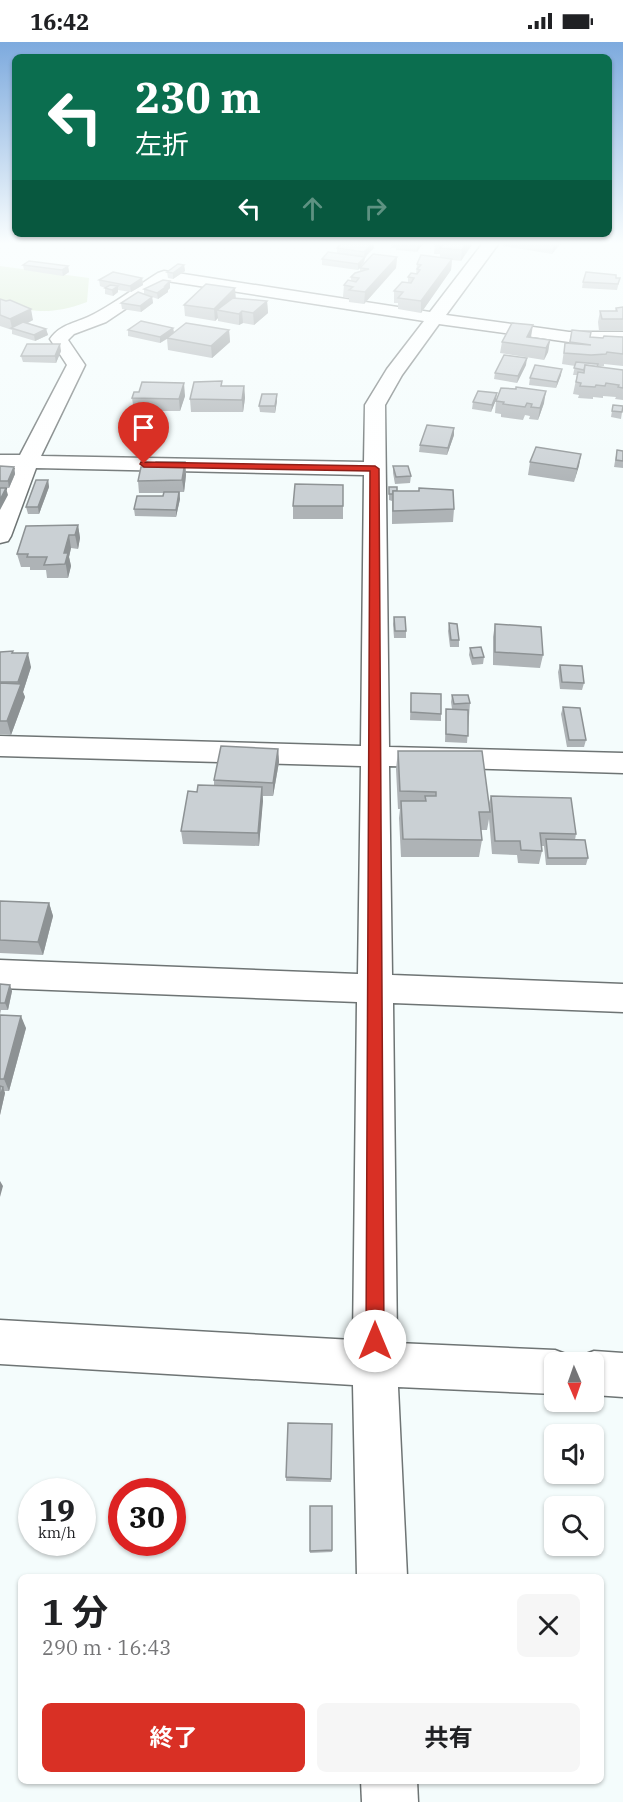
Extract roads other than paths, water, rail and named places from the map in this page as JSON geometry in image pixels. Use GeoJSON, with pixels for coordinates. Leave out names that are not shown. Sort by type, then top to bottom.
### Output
{"type":"FeatureCollection","features":[{"type":"Feature","properties":{"kind":"street"},"geometry":{"type":"LineString","coordinates":[[0,536],[29,462],[76,365],[59,339],[68,330],[81,325]]}},
{"type":"Feature","properties":{"kind":"street"},"geometry":{"type":"LineString","coordinates":[[382,1574],[375,1364],[375,405],[378,396],[430,325]]}},
{"type":"Feature","properties":{"kind":"street"},"geometry":{"type":"LineString","coordinates":[[480,325],[569,337],[623,337]]}},
{"type":"Feature","properties":{"kind":"street"},"geometry":{"type":"LineString","coordinates":[[0,461],[375,469]]}},
{"type":"Feature","properties":{"kind":"street"},"geometry":{"type":"LineString","coordinates":[[0,746],[623,763]]}},
{"type":"Feature","properties":{"kind":"street"},"geometry":{"type":"LineString","coordinates":[[0,974],[623,998]]}},
{"type":"Feature","properties":{"kind":"street"},"geometry":{"type":"LineString","coordinates":[[0,1342],[544,1372]]}},
{"type":"Feature","properties":{"kind":"street"},"geometry":{"type":"LineString","coordinates":[[604,1374],[623,1375]]}},
{"type":"Feature","properties":{"kind":"street"},"geometry":{"type":"LineString","coordinates":[[390,1784],[390,1802]]}}]}
